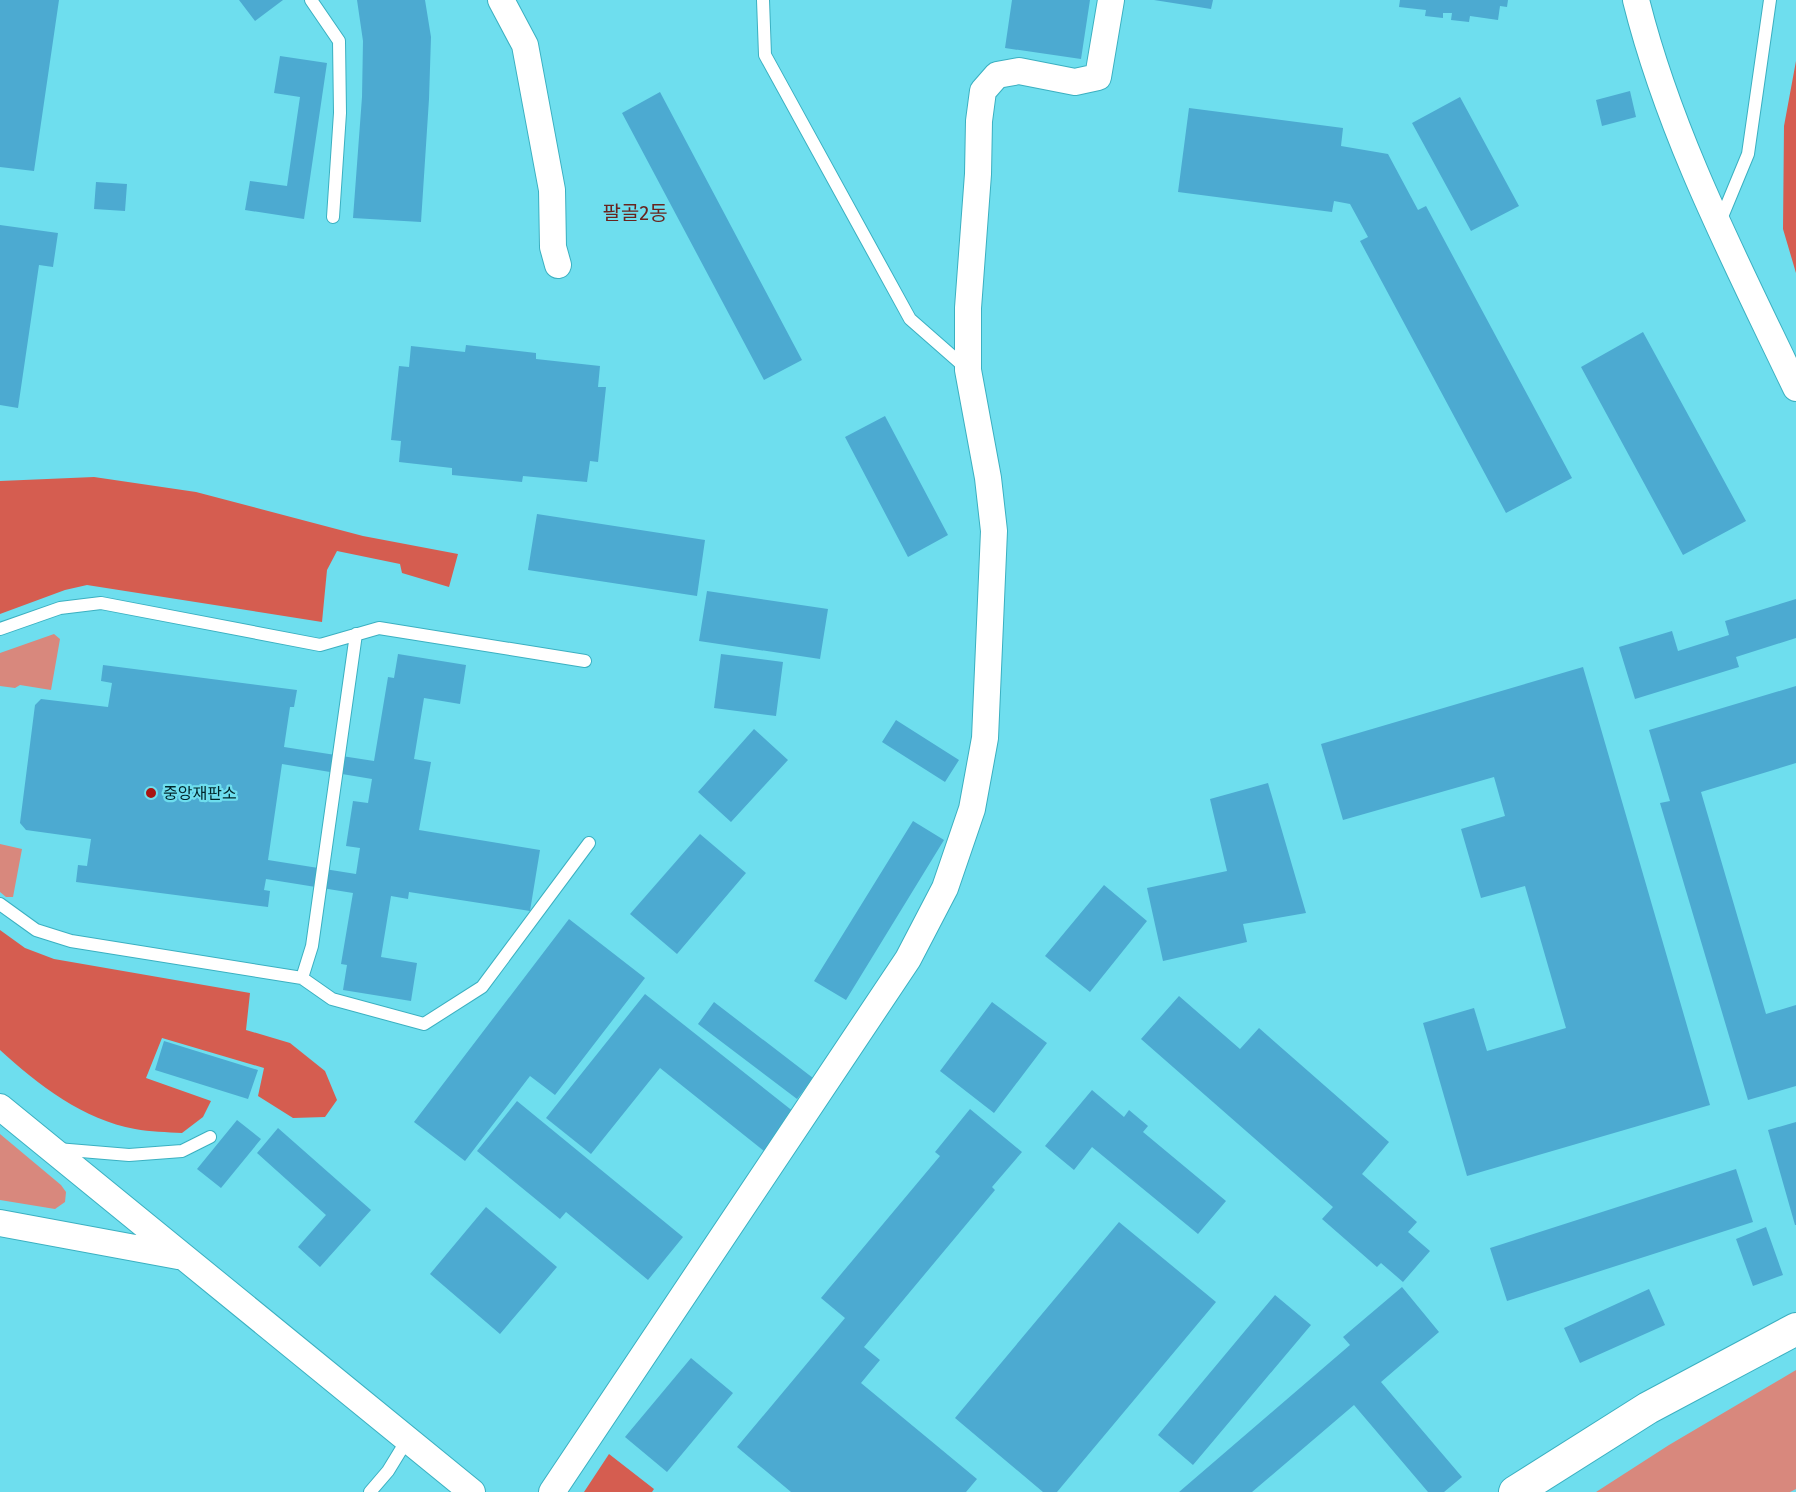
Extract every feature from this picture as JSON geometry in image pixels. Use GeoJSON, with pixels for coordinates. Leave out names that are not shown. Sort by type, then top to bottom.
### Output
{"type":"FeatureCollection","features":[{"type":"Feature","properties":{"kind":"street"},"geometry":{"type":"LineString","coordinates":[[501,0],[525,45],[552,190],[554,247],[558,264]]}},
{"type":"Feature","properties":{"kind":"street"},"geometry":{"type":"LineString","coordinates":[[552,1492],[908,960],[945,888],[972,809],[985,738],[994,531],[988,478],[968,370],[968,308],[978,174],[979,121],[983,91],[997,75],[1019,71],[1075,82],[1098,77],[1111,0]]}},
{"type":"Feature","properties":{"kind":"street"},"geometry":{"type":"LineString","coordinates":[[1636,0],[1645,35],[1695,176],[1796,388]]}},
{"type":"Feature","properties":{"kind":"street"},"geometry":{"type":"LineString","coordinates":[[0,1107],[472,1492]]}},
{"type":"Feature","properties":{"kind":"street"},"geometry":{"type":"LineString","coordinates":[[0,1223],[181,1256]]}},
{"type":"Feature","properties":{"kind":"street"},"geometry":{"type":"LineString","coordinates":[[1515,1492],[1648,1408],[1796,1329]]}},
{"type":"Feature","properties":{"kind":"lane"},"geometry":{"type":"LineString","coordinates":[[311,0],[339,41],[340,112],[333,217]]}},
{"type":"Feature","properties":{"kind":"lane"},"geometry":{"type":"LineString","coordinates":[[763,0],[765,55],[910,320],[968,370]]}},
{"type":"Feature","properties":{"kind":"lane"},"geometry":{"type":"LineString","coordinates":[[1718,225],[1748,154],[1770,0]]}},
{"type":"Feature","properties":{"kind":"lane"},"geometry":{"type":"LineString","coordinates":[[0,629],[60,608],[101,603],[320,645],[379,628],[585,661]]}},
{"type":"Feature","properties":{"kind":"lane"},"geometry":{"type":"LineString","coordinates":[[302,978],[312,946],[356,634]]}},
{"type":"Feature","properties":{"kind":"lane"},"geometry":{"type":"LineString","coordinates":[[0,904],[36,930],[71,941],[302,978],[332,999],[424,1024],[482,987],[589,843]]}},
{"type":"Feature","properties":{"kind":"lane"},"geometry":{"type":"LineString","coordinates":[[50,1148],[140,1154],[182,1150],[210,1137]]}},
{"type":"Feature","properties":{"kind":"lane"},"geometry":{"type":"LineString","coordinates":[[370,1492],[388,1471],[406,1440]]}},
{"type":"Feature","properties":{"kind":"shaded area"},"geometry":{"type":"Polygon","coordinates":[[[1796,61],[1796,273],[1783,229],[1784,126],[1796,61]]]}},
{"type":"Feature","properties":{"kind":"shaded area"},"geometry":{"type":"Polygon","coordinates":[[[94,477],[196,492],[363,536],[458,554],[449,587],[402,573],[400,564],[337,551],[327,570],[322,622],[87,585],[65,590],[0,614],[0,481],[94,477]]]}},
{"type":"Feature","properties":{"kind":"shaded area"},"geometry":{"type":"Polygon","coordinates":[[[54,634],[60,639],[51,690],[20,685],[15,688],[0,686],[0,653],[54,634]]]}},
{"type":"Feature","properties":{"kind":"shaded area"},"geometry":{"type":"Polygon","coordinates":[[[0,844],[22,849],[13,897],[6,897],[0,892],[0,844]]]}},
{"type":"Feature","properties":{"kind":"shaded area"},"geometry":{"type":"Polygon","coordinates":[[[0,930],[25,948],[54,959],[250,993],[246,1030],[290,1043],[325,1071],[337,1100],[325,1117],[293,1118],[258,1096],[264,1068],[162,1038],[146,1078],[211,1101],[203,1117],[182,1133],[158,1132],[116,1124],[80,1109],[46,1088],[0,1050],[0,930]]]}},
{"type":"Feature","properties":{"kind":"shaded area"},"geometry":{"type":"Polygon","coordinates":[[[0,1134],[61,1185],[66,1192],[65,1202],[55,1209],[0,1200],[0,1134]]]}},
{"type":"Feature","properties":{"kind":"shaded area"},"geometry":{"type":"Polygon","coordinates":[[[1796,1370],[1796,1489],[1790,1492],[1596,1492],[1669,1445],[1796,1370]]]}},
{"type":"Feature","properties":{"kind":"shaded area"},"geometry":{"type":"Polygon","coordinates":[[[609,1454],[654,1489],[652,1492],[584,1492],[609,1454]]]}},
{"type":"Feature","properties":{"kind":"building"},"geometry":{"type":"Polygon","coordinates":[[[0,0],[59,0],[34,171],[0,167],[0,0]]]}},
{"type":"Feature","properties":{"kind":"building"},"geometry":{"type":"Polygon","coordinates":[[[239,0],[283,0],[255,21],[239,0]]]}},
{"type":"Feature","properties":{"kind":"building"},"geometry":{"type":"Polygon","coordinates":[[[357,0],[425,0],[431,37],[421,222],[353,218],[362,97],[363,41],[357,0]]]}},
{"type":"Feature","properties":{"kind":"building"},"geometry":{"type":"Polygon","coordinates":[[[1012,0],[1090,0],[1081,59],[1005,48],[1012,0]]]}},
{"type":"Feature","properties":{"kind":"building"},"geometry":{"type":"Polygon","coordinates":[[[1154,0],[1213,0],[1211,9],[1154,0]]]}},
{"type":"Feature","properties":{"kind":"building"},"geometry":{"type":"Polygon","coordinates":[[[1400,0],[1508,0],[1507,7],[1500,6],[1498,20],[1470,16],[1469,22],[1451,20],[1452,13],[1443,13],[1443,18],[1425,16],[1426,10],[1399,7],[1400,0]]]}},
{"type":"Feature","properties":{"kind":"building"},"geometry":{"type":"Polygon","coordinates":[[[280,56],[327,63],[304,219],[245,210],[250,181],[287,186],[300,97],[274,93],[280,56]]]}},
{"type":"Feature","properties":{"kind":"building"},"geometry":{"type":"Polygon","coordinates":[[[1630,91],[1636,117],[1602,126],[1596,100],[1630,91]]]}},
{"type":"Feature","properties":{"kind":"building"},"geometry":{"type":"Polygon","coordinates":[[[660,92],[802,360],[764,380],[622,113],[660,92]]]}},
{"type":"Feature","properties":{"kind":"building"},"geometry":{"type":"Polygon","coordinates":[[[1460,97],[1519,206],[1471,231],[1412,123],[1460,97]]]}},
{"type":"Feature","properties":{"kind":"building"},"geometry":{"type":"Polygon","coordinates":[[[1189,108],[1343,128],[1341,146],[1388,154],[1418,210],[1426,206],[1572,478],[1506,513],[1360,241],[1368,237],[1350,204],[1334,201],[1332,212],[1178,192],[1189,108]]]}},
{"type":"Feature","properties":{"kind":"building"},"geometry":{"type":"Polygon","coordinates":[[[96,182],[127,184],[125,211],[94,209],[96,182]]]}},
{"type":"Feature","properties":{"kind":"building"},"geometry":{"type":"Polygon","coordinates":[[[0,225],[58,233],[53,267],[39,265],[18,408],[0,405],[0,225]]]}},
{"type":"Feature","properties":{"kind":"building"},"geometry":{"type":"Polygon","coordinates":[[[1643,332],[1746,521],[1683,555],[1581,367],[1643,332]]]}},
{"type":"Feature","properties":{"kind":"building"},"geometry":{"type":"Polygon","coordinates":[[[466,345],[536,353],[536,359],[600,366],[598,387],[606,387],[598,462],[590,461],[587,482],[523,476],[522,482],[452,475],[452,468],[399,462],[401,441],[391,440],[399,366],[409,367],[411,346],[465,352],[466,345]]]}},
{"type":"Feature","properties":{"kind":"building"},"geometry":{"type":"Polygon","coordinates":[[[885,416],[948,535],[908,557],[845,437],[885,416]]]}},
{"type":"Feature","properties":{"kind":"building"},"geometry":{"type":"Polygon","coordinates":[[[537,514],[705,540],[697,596],[528,570],[537,514]]]}},
{"type":"Feature","properties":{"kind":"building"},"geometry":{"type":"Polygon","coordinates":[[[707,591],[828,609],[820,659],[699,641],[707,591]]]}},
{"type":"Feature","properties":{"kind":"building"},"geometry":{"type":"Polygon","coordinates":[[[1796,599],[1796,638],[1736,657],[1739,667],[1635,699],[1619,647],[1672,631],[1678,651],[1729,635],[1725,621],[1796,599]]]}},
{"type":"Feature","properties":{"kind":"building","name":"중앙재판소"},"geometry":{"type":"Polygon","coordinates":[[[398,654],[466,665],[460,704],[424,698],[414,759],[431,762],[419,830],[540,850],[530,911],[409,892],[408,899],[391,896],[381,957],[417,963],[411,1001],[343,990],[347,965],[341,964],[353,893],[266,879],[264,890],[270,891],[268,907],[76,882],[78,865],[87,866],[91,839],[26,830],[20,823],[35,705],[41,699],[108,707],[112,683],[101,681],[103,665],[297,690],[294,707],[290,707],[284,747],[374,761],[388,677],[394,678],[398,654]],[[282,764],[268,860],[356,874],[360,848],[346,846],[353,801],[368,803],[372,779],[282,764]]]}},
{"type":"Feature","properties":{"kind":"building"},"geometry":{"type":"Polygon","coordinates":[[[721,654],[783,662],[776,716],[714,708],[721,654]]]}},
{"type":"Feature","properties":{"kind":"building"},"geometry":{"type":"Polygon","coordinates":[[[1583,667],[1710,1105],[1467,1176],[1423,1023],[1474,1008],[1487,1051],[1566,1028],[1525,886],[1481,898],[1461,829],[1505,816],[1494,777],[1343,820],[1321,744],[1583,667]]]}},
{"type":"Feature","properties":{"kind":"building"},"geometry":{"type":"Polygon","coordinates":[[[1796,686],[1796,763],[1701,792],[1766,1014],[1796,1005],[1796,1086],[1748,1100],[1660,803],[1670,801],[1649,730],[1796,686]]]}},
{"type":"Feature","properties":{"kind":"building"},"geometry":{"type":"Polygon","coordinates":[[[896,720],[959,760],[945,782],[882,742],[896,720]]]}},
{"type":"Feature","properties":{"kind":"building"},"geometry":{"type":"Polygon","coordinates":[[[754,729],[788,760],[731,822],[698,792],[754,729]]]}},
{"type":"Feature","properties":{"kind":"building"},"geometry":{"type":"Polygon","coordinates":[[[1268,783],[1306,913],[1243,924],[1247,942],[1163,961],[1147,888],[1227,871],[1210,799],[1268,783]]]}},
{"type":"Feature","properties":{"kind":"building"},"geometry":{"type":"Polygon","coordinates":[[[913,821],[944,840],[846,1000],[814,981],[913,821]]]}},
{"type":"Feature","properties":{"kind":"building"},"geometry":{"type":"Polygon","coordinates":[[[700,834],[746,873],[677,954],[630,914],[700,834]]]}},
{"type":"Feature","properties":{"kind":"building"},"geometry":{"type":"Polygon","coordinates":[[[1104,885],[1147,921],[1090,992],[1045,956],[1104,885]]]}},
{"type":"Feature","properties":{"kind":"building"},"geometry":{"type":"Polygon","coordinates":[[[569,919],[645,978],[555,1095],[530,1076],[465,1161],[414,1122],[569,919]]]}},
{"type":"Feature","properties":{"kind":"building"},"geometry":{"type":"Polygon","coordinates":[[[645,994],[799,1116],[769,1155],[660,1068],[591,1154],[546,1118],[645,994]]]}},
{"type":"Feature","properties":{"kind":"building"},"geometry":{"type":"Polygon","coordinates":[[[1179,996],[1240,1049],[1259,1028],[1389,1142],[1362,1174],[1417,1222],[1408,1232],[1430,1251],[1403,1282],[1381,1263],[1377,1267],[1322,1219],[1333,1207],[1141,1039],[1179,996]]]}},
{"type":"Feature","properties":{"kind":"building"},"geometry":{"type":"Polygon","coordinates":[[[714,1002],[813,1078],[797,1099],[698,1024],[714,1002]]]}},
{"type":"Feature","properties":{"kind":"building"},"geometry":{"type":"Polygon","coordinates":[[[992,1002],[1047,1043],[994,1113],[940,1071],[992,1002]]]}},
{"type":"Feature","properties":{"kind":"building"},"geometry":{"type":"Polygon","coordinates":[[[164,1041],[258,1070],[248,1099],[155,1070],[164,1041]]]}},
{"type":"Feature","properties":{"kind":"building"},"geometry":{"type":"Polygon","coordinates":[[[1092,1090],[1124,1117],[1129,1110],[1148,1126],[1143,1132],[1226,1201],[1198,1234],[1092,1147],[1074,1170],[1045,1146],[1092,1090]]]}},
{"type":"Feature","properties":{"kind":"building"},"geometry":{"type":"Polygon","coordinates":[[[517,1101],[683,1237],[648,1280],[566,1212],[560,1219],[477,1151],[517,1101]]]}},
{"type":"Feature","properties":{"kind":"building"},"geometry":{"type":"Polygon","coordinates":[[[970,1109],[1022,1152],[992,1187],[995,1190],[864,1347],[880,1360],[861,1383],[977,1479],[966,1492],[791,1492],[737,1447],[845,1318],[821,1298],[940,1156],[935,1152],[970,1109]]]}},
{"type":"Feature","properties":{"kind":"building"},"geometry":{"type":"Polygon","coordinates":[[[237,1120],[261,1139],[221,1188],[197,1169],[237,1120]]]}},
{"type":"Feature","properties":{"kind":"building"},"geometry":{"type":"Polygon","coordinates":[[[1796,1122],[1796,1225],[1795,1225],[1768,1130],[1796,1122]]]}},
{"type":"Feature","properties":{"kind":"building"},"geometry":{"type":"Polygon","coordinates":[[[278,1128],[371,1210],[320,1267],[298,1247],[326,1215],[257,1153],[278,1128]]]}},
{"type":"Feature","properties":{"kind":"building"},"geometry":{"type":"Polygon","coordinates":[[[1736,1169],[1753,1222],[1507,1301],[1490,1248],[1736,1169]]]}},
{"type":"Feature","properties":{"kind":"building"},"geometry":{"type":"Polygon","coordinates":[[[486,1207],[557,1267],[500,1334],[430,1274],[486,1207]]]}},
{"type":"Feature","properties":{"kind":"building"},"geometry":{"type":"Polygon","coordinates":[[[1119,1222],[1216,1302],[1057,1492],[1043,1492],[955,1418],[1119,1222]]]}},
{"type":"Feature","properties":{"kind":"building"},"geometry":{"type":"Polygon","coordinates":[[[1766,1227],[1783,1275],[1753,1286],[1736,1239],[1766,1227]]]}},
{"type":"Feature","properties":{"kind":"building"},"geometry":{"type":"Polygon","coordinates":[[[1402,1287],[1439,1332],[1381,1382],[1462,1477],[1444,1492],[1428,1492],[1354,1405],[1252,1492],[1179,1492],[1350,1345],[1343,1337],[1402,1287]]]}},
{"type":"Feature","properties":{"kind":"building"},"geometry":{"type":"Polygon","coordinates":[[[1649,1289],[1665,1325],[1580,1363],[1564,1328],[1649,1289]]]}},
{"type":"Feature","properties":{"kind":"building"},"geometry":{"type":"Polygon","coordinates":[[[1275,1295],[1311,1325],[1193,1465],[1158,1435],[1275,1295]]]}},
{"type":"Feature","properties":{"kind":"building"},"geometry":{"type":"Polygon","coordinates":[[[691,1358],[733,1393],[667,1472],[625,1437],[691,1358]]]}},
{"type":"Feature","properties":{"kind":"place","name":"중앙재판소"},"geometry":{"type":"Point","coordinates":[151,793]}},
{"type":"Feature","properties":{"kind":"district","name":"팔골2동"},"geometry":{"type":"Point","coordinates":[635,213]}}]}
